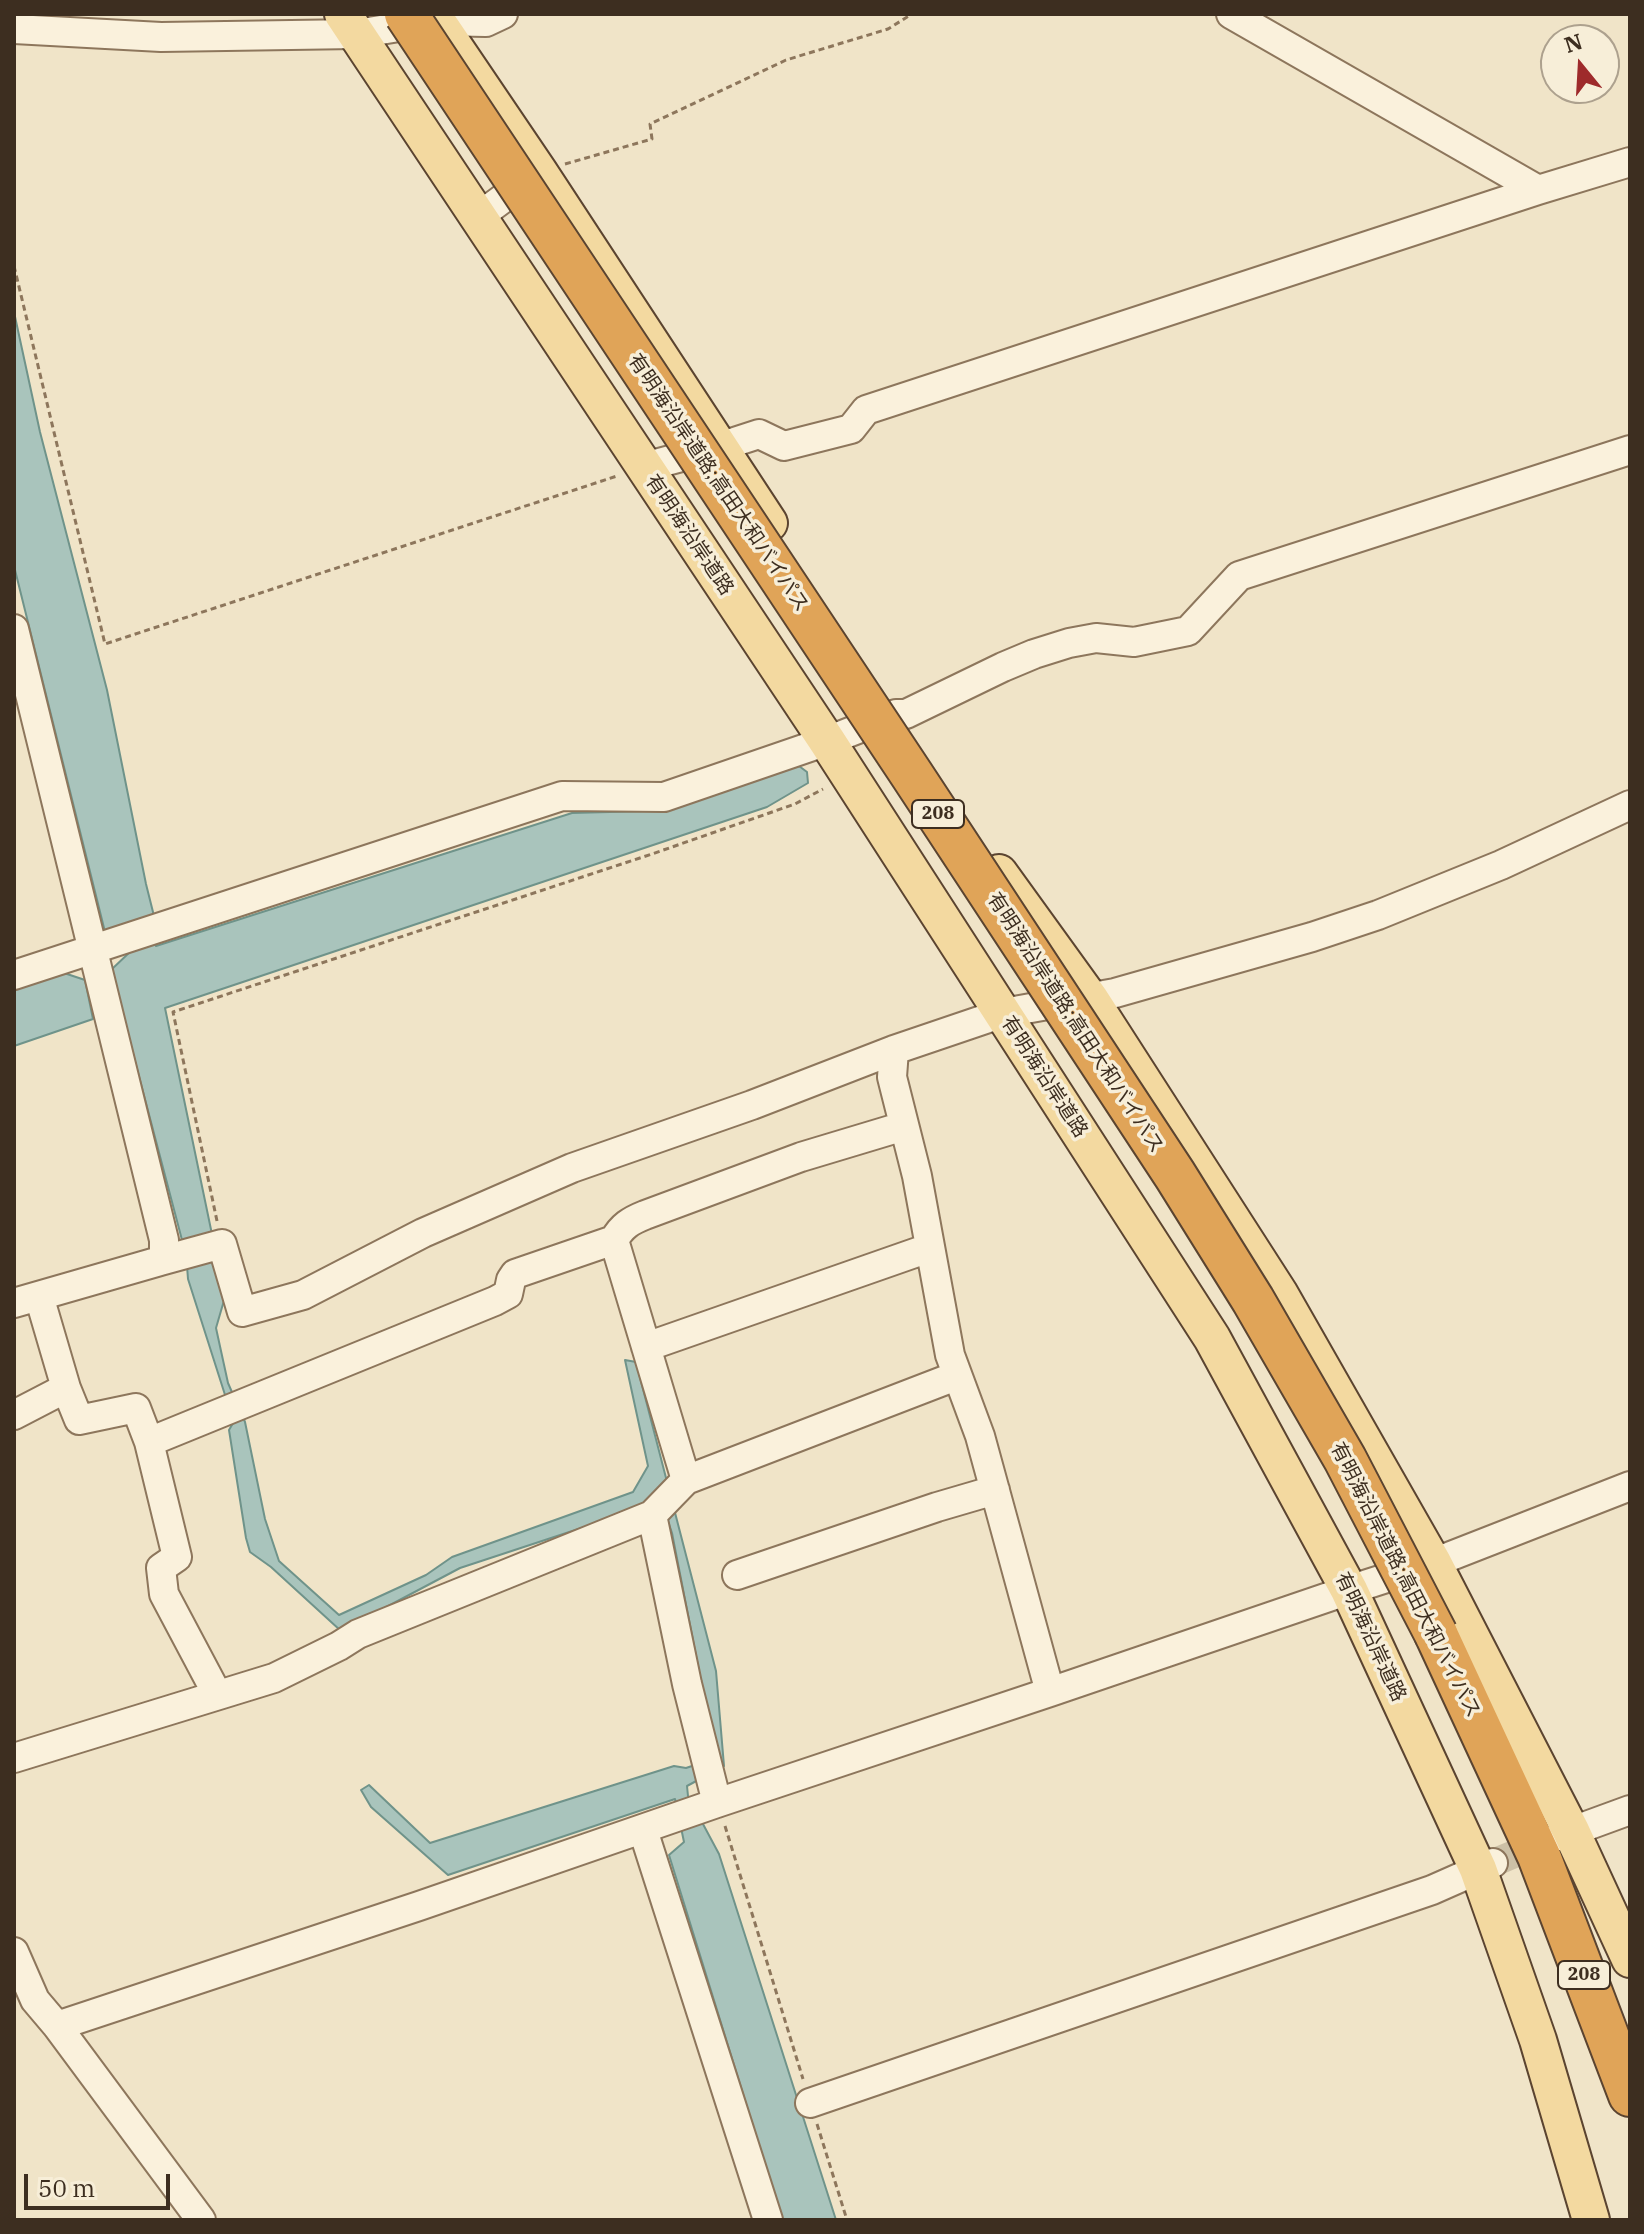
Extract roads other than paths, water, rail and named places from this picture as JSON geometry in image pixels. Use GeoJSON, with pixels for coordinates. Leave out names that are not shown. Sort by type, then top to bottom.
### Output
{"type":"FeatureCollection","features":[{"type":"Feature","properties":{"kind":"highway","name":"有明海沿岸道路;高田大和バイパス"},"geometry":{"type":"LineString","coordinates":[[425,16],[903,762],[1175,1175],[1253,1300],[1345,1459],[1436,1634],[1556,1841],[1630,2095]]}},
{"type":"Feature","properties":{"kind":"highway"},"geometry":{"type":"LineString","coordinates":[[1556,1841],[1552,1910],[1630,2127]]}},
{"type":"Feature","properties":{"kind":"main road"},"geometry":{"type":"LineString","coordinates":[[425,16],[539,172],[896,714],[942,794],[1090,999],[1279,1293],[1433,1563],[1556,1841],[1630,1959]]}},
{"type":"Feature","properties":{"kind":"main road","name":"有明海沿岸道路"},"geometry":{"type":"LineString","coordinates":[[350,24],[827,741],[1212,1338],[1349,1590],[1486,1866],[1591,2220]]}},
{"type":"Feature","properties":{"kind":"main road"},"geometry":{"type":"LineString","coordinates":[[1212,1338],[1279,1293]]}},
{"type":"Feature","properties":{"kind":"street"},"geometry":{"type":"LineString","coordinates":[[14,29],[161,37],[425,16],[486,22],[503,14]]}},
{"type":"Feature","properties":{"kind":"street"},"geometry":{"type":"LineString","coordinates":[[1231,14],[1538,190]]}},
{"type":"Feature","properties":{"kind":"street"},"geometry":{"type":"LineString","coordinates":[[644,467],[759,434],[784,446],[851,429],[866,410],[1630,162]]}},
{"type":"Feature","properties":{"kind":"street"},"geometry":{"type":"LineString","coordinates":[[478,217],[539,172]]}},
{"type":"Feature","properties":{"kind":"street"},"geometry":{"type":"LineString","coordinates":[[14,975],[562,796],[664,797],[896,714],[906,714],[1003,667],[1069,643],[1096,638],[1134,642],[1188,631],[1239,576],[1630,450]]}},
{"type":"Feature","properties":{"kind":"street"},"geometry":{"type":"LineString","coordinates":[[14,629],[164,1240],[160,1261]]}},
{"type":"Feature","properties":{"kind":"street"},"geometry":{"type":"LineString","coordinates":[[217,1694],[164,1594],[161,1568],[177,1557],[149,1442],[136,1408],[79,1420],[27,1300],[222,1244],[242,1312],[303,1295],[423,1233],[572,1168],[1003,1013],[1090,999],[1297,942],[1378,915],[1501,865],[1630,805]]}},
{"type":"Feature","properties":{"kind":"street"},"geometry":{"type":"LineString","coordinates":[[894,1050],[892,1077],[917,1176],[950,1355],[980,1436],[1050,1692]]}},
{"type":"Feature","properties":{"kind":"street"},"geometry":{"type":"LineString","coordinates":[[149,1442],[495,1301],[508,1294],[515,1274],[614,1240],[627,1223],[645,1215],[801,1157],[904,1126]]}},
{"type":"Feature","properties":{"kind":"street"},"geometry":{"type":"LineString","coordinates":[[614,1240],[686,1480]]}},
{"type":"Feature","properties":{"kind":"street"},"geometry":{"type":"LineString","coordinates":[[646,1347],[929,1248]]}},
{"type":"Feature","properties":{"kind":"street"},"geometry":{"type":"LineString","coordinates":[[14,1758],[274,1678],[358,1634],[652,1515],[686,1480],[956,1376]]}},
{"type":"Feature","properties":{"kind":"street"},"geometry":{"type":"LineString","coordinates":[[14,1415],[66,1388]]}},
{"type":"Feature","properties":{"kind":"street"},"geometry":{"type":"LineString","coordinates":[[73,2022],[1433,1563],[1630,1486]]}},
{"type":"Feature","properties":{"kind":"street"},"geometry":{"type":"LineString","coordinates":[[737,1575],[995,1490]]}},
{"type":"Feature","properties":{"kind":"street"},"geometry":{"type":"LineString","coordinates":[[652,1515],[687,1684],[717,1803]]}},
{"type":"Feature","properties":{"kind":"street"},"geometry":{"type":"LineString","coordinates":[[1556,1841],[1630,1810]]}},
{"type":"Feature","properties":{"kind":"street"},"geometry":{"type":"LineString","coordinates":[[643,1830],[768,2220]]}},
{"type":"Feature","properties":{"kind":"street"},"geometry":{"type":"LineString","coordinates":[[810,2103],[1432,1890],[1486,1866]]}},
{"type":"Feature","properties":{"kind":"street"},"geometry":{"type":"LineString","coordinates":[[14,1952],[24,2001],[73,2022],[201,2220]]}},
{"type":"Feature","properties":{"kind":"water"},"geometry":{"type":"Polygon","coordinates":[[[14,312],[40,432],[107,690],[155,920],[147,924],[156,946],[572,813],[647,811],[799,766],[807,772],[808,783],[767,807],[165,1008],[225,1297],[216,1328],[228,1383],[245,1422],[265,1519],[279,1561],[339,1615],[426,1575],[452,1557],[633,1492],[648,1466],[625,1360],[636,1362],[716,1671],[724,1766],[687,1786],[688,1796],[719,1854],[836,2220],[782,2220],[669,1855],[684,1842],[675,1799],[448,1875],[371,1807],[361,1790],[369,1785],[430,1843],[674,1766],[686,1768],[716,1758],[672,1533],[660,1498],[627,1513],[460,1568],[341,1631],[271,1567],[250,1552],[229,1430],[236,1418],[226,1398],[188,1279],[187,1266],[199,1241],[182,1240],[111,970],[132,950],[106,936],[14,566],[14,312]]]}},
{"type":"Feature","properties":{"kind":"water"},"geometry":{"type":"Polygon","coordinates":[[[61,972],[85,980],[93,1019],[14,1046],[14,986],[61,972]]]}},
{"type":"Feature","properties":{"kind":"tunnel"},"geometry":{"type":"LineString","coordinates":[[1493,1863],[1550,1839]]}}]}
